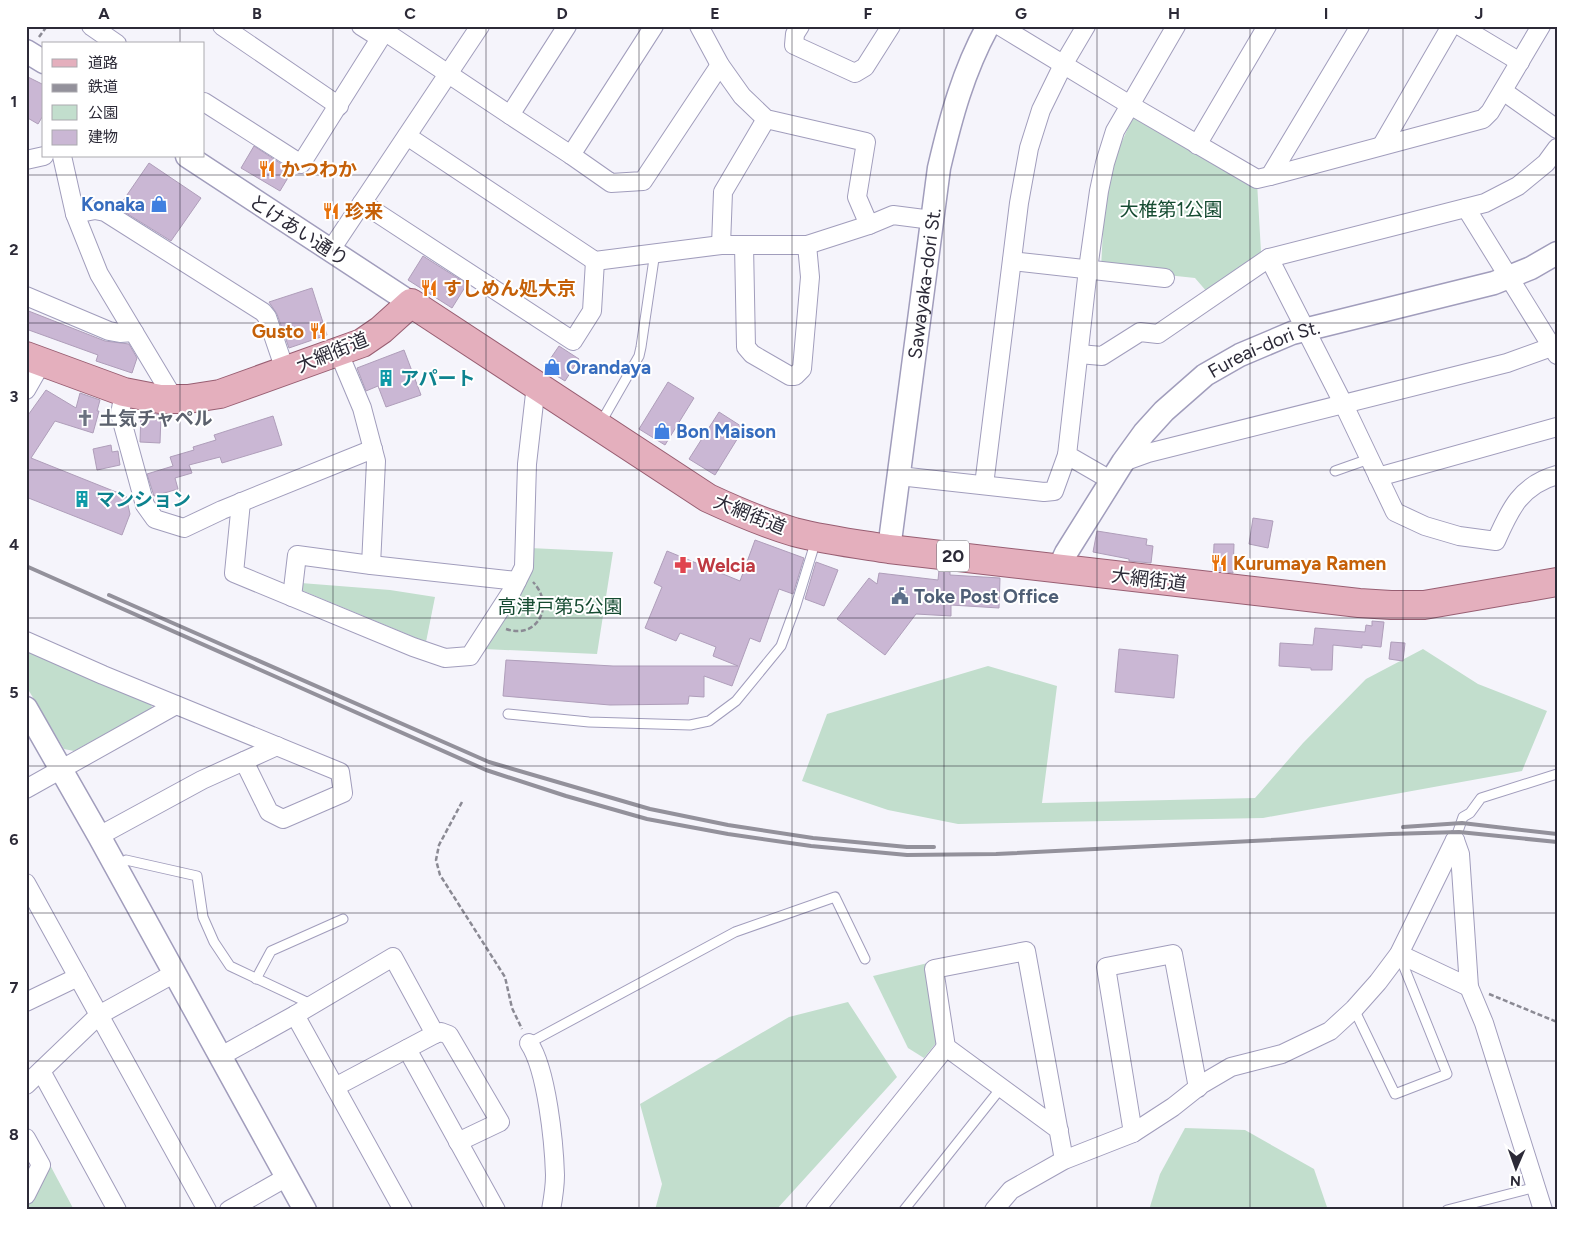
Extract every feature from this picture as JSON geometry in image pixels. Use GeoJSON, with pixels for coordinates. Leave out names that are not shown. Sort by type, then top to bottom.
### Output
{"type":"FeatureCollection","features":[{"type":"Feature","properties":{"kind":"main road","name":"大網街道"},"geometry":{"type":"LineString","coordinates":[[34,359],[124,392],[160,399],[188,399],[220,394],[362,343],[381,330],[411,303],[708,498],[748,516],[793,532],[889,549],[1359,603],[1424,605],[1557,582]]}},
{"type":"Feature","properties":{"kind":"street"},"geometry":{"type":"LineString","coordinates":[[90,26],[113,42]]}},
{"type":"Feature","properties":{"kind":"street"},"geometry":{"type":"LineString","coordinates":[[222,26],[339,106]]}},
{"type":"Feature","properties":{"kind":"street"},"geometry":{"type":"LineString","coordinates":[[362,26],[384,32],[510,114],[611,183],[643,180],[720,65]]}},
{"type":"Feature","properties":{"kind":"street"},"geometry":{"type":"LineString","coordinates":[[330,250],[480,26]]}},
{"type":"Feature","properties":{"kind":"street"},"geometry":{"type":"LineString","coordinates":[[510,114],[567,26]]}},
{"type":"Feature","properties":{"kind":"street"},"geometry":{"type":"LineString","coordinates":[[571,155],[654,26]]}},
{"type":"Feature","properties":{"kind":"street"},"geometry":{"type":"LineString","coordinates":[[699,26],[720,65],[742,96],[766,119],[866,142],[856,197],[868,225]]}},
{"type":"Feature","properties":{"kind":"street"},"geometry":{"type":"LineString","coordinates":[[800,26],[795,34],[794,45],[855,73],[865,67],[891,26]]}},
{"type":"Feature","properties":{"kind":"street","name":"Sawayaka-dori St."},"geometry":{"type":"LineString","coordinates":[[889,549],[940,168],[950,118],[964,78],[988,26]]}},
{"type":"Feature","properties":{"kind":"street"},"geometry":{"type":"LineString","coordinates":[[1000,26],[1197,145],[1257,178],[1482,119],[1490,112],[1541,26]]}},
{"type":"Feature","properties":{"kind":"street"},"geometry":{"type":"LineString","coordinates":[[984,485],[1019,203],[1029,148],[1041,110],[1063,65],[1086,26]]}},
{"type":"Feature","properties":{"kind":"street"},"geometry":{"type":"LineString","coordinates":[[899,476],[1044,492],[1054,491],[1067,456],[1088,269],[1105,163],[1115,131],[1176,26]]}},
{"type":"Feature","properties":{"kind":"street"},"geometry":{"type":"LineString","coordinates":[[1197,145],[1267,26]]}},
{"type":"Feature","properties":{"kind":"street"},"geometry":{"type":"LineString","coordinates":[[1270,176],[1360,26]]}},
{"type":"Feature","properties":{"kind":"street"},"geometry":{"type":"LineString","coordinates":[[1382,146],[1451,26]]}},
{"type":"Feature","properties":{"kind":"street"},"geometry":{"type":"LineString","coordinates":[[1460,26],[1520,62]]}},
{"type":"Feature","properties":{"kind":"street"},"geometry":{"type":"LineString","coordinates":[[205,103],[301,164],[384,32]]}},
{"type":"Feature","properties":{"kind":"street"},"geometry":{"type":"LineString","coordinates":[[31,45],[42,59]]}},
{"type":"Feature","properties":{"kind":"street"},"geometry":{"type":"LineString","coordinates":[[1503,90],[1557,129]]}},
{"type":"Feature","properties":{"kind":"street"},"geometry":{"type":"LineString","coordinates":[[721,245],[723,192],[766,119]]}},
{"type":"Feature","properties":{"kind":"street"},"geometry":{"type":"LineString","coordinates":[[407,136],[595,260],[721,245],[808,246],[894,215],[932,220]]}},
{"type":"Feature","properties":{"kind":"street"},"geometry":{"type":"LineString","coordinates":[[1079,354],[1102,356],[1140,332],[1158,334],[1269,258],[1485,203],[1518,186],[1546,163],[1557,148]]}},
{"type":"Feature","properties":{"kind":"street"},"geometry":{"type":"LineString","coordinates":[[26,160],[42,156]]}},
{"type":"Feature","properties":{"kind":"street"},"geometry":{"type":"LineString","coordinates":[[62,158],[75,214],[99,274],[174,399]]}},
{"type":"Feature","properties":{"kind":"street","name":"とけあい通り"},"geometry":{"type":"LineString","coordinates":[[190,158],[411,303]]}},
{"type":"Feature","properties":{"kind":"street"},"geometry":{"type":"LineString","coordinates":[[362,202],[573,341],[592,310],[595,260]]}},
{"type":"Feature","properties":{"kind":"street"},"geometry":{"type":"LineString","coordinates":[[1067,456],[1117,471],[1148,453],[1507,363],[1555,349],[1466,208]]}},
{"type":"Feature","properties":{"kind":"street"},"geometry":{"type":"LineString","coordinates":[[75,214],[95,210],[105,212],[263,312],[267,316],[285,370]]}},
{"type":"Feature","properties":{"kind":"street"},"geometry":{"type":"LineString","coordinates":[[744,245],[746,347],[752,354],[790,376],[798,374],[802,369],[810,277],[808,246]]}},
{"type":"Feature","properties":{"kind":"street","name":"Fureai-dori St."},"geometry":{"type":"LineString","coordinates":[[1059,568],[1066,553],[1117,471],[1144,433],[1164,411],[1205,375],[1240,355],[1276,339],[1305,330],[1494,283],[1531,268],[1557,253]]}},
{"type":"Feature","properties":{"kind":"street"},"geometry":{"type":"LineString","coordinates":[[1269,258],[1395,512],[1425,526],[1459,536],[1496,541],[1510,510],[1529,487],[1557,476]]}},
{"type":"Feature","properties":{"kind":"street"},"geometry":{"type":"LineString","coordinates":[[1012,261],[1165,278]]}},
{"type":"Feature","properties":{"kind":"street"},"geometry":{"type":"LineString","coordinates":[[26,296],[109,331],[120,333],[134,332]]}},
{"type":"Feature","properties":{"kind":"street"},"geometry":{"type":"LineString","coordinates":[[338,351],[362,408],[376,461],[372,565]]}},
{"type":"Feature","properties":{"kind":"street"},"geometry":{"type":"LineString","coordinates":[[26,390],[34,359]]}},
{"type":"Feature","properties":{"kind":"street"},"geometry":{"type":"LineString","coordinates":[[240,502],[234,573],[412,647],[445,658],[470,656],[519,579],[524,567],[527,464],[536,385]]}},
{"type":"Feature","properties":{"kind":"street"},"geometry":{"type":"LineString","coordinates":[[124,392],[120,414],[145,505],[155,519],[184,528],[240,502],[373,449]]}},
{"type":"Feature","properties":{"kind":"street"},"geometry":{"type":"LineString","coordinates":[[1378,477],[1557,427]]}},
{"type":"Feature","properties":{"kind":"street"},"geometry":{"type":"LineString","coordinates":[[292,597],[297,556],[519,579]]}},
{"type":"Feature","properties":{"kind":"street"},"geometry":{"type":"LineString","coordinates":[[26,641],[103,675],[340,772],[344,793],[283,818],[269,812],[244,761]]}},
{"type":"Feature","properties":{"kind":"street"},"geometry":{"type":"LineString","coordinates":[[26,789],[176,705]]}},
{"type":"Feature","properties":{"kind":"street"},"geometry":{"type":"LineString","coordinates":[[26,708],[116,866],[305,1210]]}},
{"type":"Feature","properties":{"kind":"street"},"geometry":{"type":"LineString","coordinates":[[99,836],[202,780],[277,746]]}},
{"type":"Feature","properties":{"kind":"street"},"geometry":{"type":"LineString","coordinates":[[994,1210],[1011,1190],[1064,1160],[1133,1133],[1198,1088],[1231,1068],[1282,1054],[1330,1031],[1354,1009],[1399,954],[1455,840]]}},
{"type":"Feature","properties":{"kind":"street"},"geometry":{"type":"LineString","coordinates":[[1455,840],[1460,854],[1469,987],[1484,1023],[1544,1210]]}},
{"type":"Feature","properties":{"kind":"street"},"geometry":{"type":"LineString","coordinates":[[26,883],[207,1210]]}},
{"type":"Feature","properties":{"kind":"street"},"geometry":{"type":"LineString","coordinates":[[1059,1130],[946,1047],[934,969],[1026,951],[1059,1130],[1064,1160]]}},
{"type":"Feature","properties":{"kind":"street"},"geometry":{"type":"LineString","coordinates":[[1133,1133],[1106,967],[1173,954],[1198,1088]]}},
{"type":"Feature","properties":{"kind":"street"},"geometry":{"type":"LineString","coordinates":[[1399,954],[1469,987]]}},
{"type":"Feature","properties":{"kind":"street"},"geometry":{"type":"LineString","coordinates":[[221,1056],[295,1016],[393,957],[435,1034]]}},
{"type":"Feature","properties":{"kind":"street"},"geometry":{"type":"LineString","coordinates":[[26,1086],[99,1015],[175,973]]}},
{"type":"Feature","properties":{"kind":"street"},"geometry":{"type":"LineString","coordinates":[[26,1002],[78,977]]}},
{"type":"Feature","properties":{"kind":"street"},"geometry":{"type":"LineString","coordinates":[[295,1016],[403,1210]]}},
{"type":"Feature","properties":{"kind":"street"},"geometry":{"type":"LineString","coordinates":[[335,1087],[435,1034],[442,1032],[449,1034],[500,1122],[458,1142]]}},
{"type":"Feature","properties":{"kind":"street"},"geometry":{"type":"LineString","coordinates":[[529,1044],[536,1053],[549,1111],[555,1176],[551,1210]]}},
{"type":"Feature","properties":{"kind":"street"},"geometry":{"type":"LineString","coordinates":[[815,1210],[946,1047]]}},
{"type":"Feature","properties":{"kind":"street"},"geometry":{"type":"LineString","coordinates":[[407,1049],[496,1210]]}},
{"type":"Feature","properties":{"kind":"street"},"geometry":{"type":"LineString","coordinates":[[41,1071],[117,1210]]}},
{"type":"Feature","properties":{"kind":"street"},"geometry":{"type":"LineString","coordinates":[[26,1138],[41,1164],[26,1195]]}},
{"type":"Feature","properties":{"kind":"street"},"geometry":{"type":"LineString","coordinates":[[229,1210],[287,1177]]}},
{"type":"Feature","properties":{"kind":"lane"},"geometry":{"type":"LineString","coordinates":[[598,426],[638,356],[641,347],[655,252]]}},
{"type":"Feature","properties":{"kind":"lane"},"geometry":{"type":"LineString","coordinates":[[1335,471],[1369,459]]}},
{"type":"Feature","properties":{"kind":"lane"},"geometry":{"type":"LineString","coordinates":[[508,714],[589,722],[690,725],[708,721],[736,701],[781,646],[817,537]]}},
{"type":"Feature","properties":{"kind":"lane"},"geometry":{"type":"LineString","coordinates":[[1455,840],[1463,817],[1470,813],[1481,798],[1557,774]]}},
{"type":"Feature","properties":{"kind":"lane"},"geometry":{"type":"LineString","coordinates":[[116,866],[126,860],[197,876],[204,917],[214,942],[230,966],[314,1005]]}},
{"type":"Feature","properties":{"kind":"lane"},"geometry":{"type":"LineString","coordinates":[[529,1044],[735,932],[835,897],[865,959]]}},
{"type":"Feature","properties":{"kind":"lane"},"geometry":{"type":"LineString","coordinates":[[256,979],[271,951],[343,919]]}},
{"type":"Feature","properties":{"kind":"lane"},"geometry":{"type":"LineString","coordinates":[[1354,1009],[1395,1094],[1447,1074],[1399,954]]}},
{"type":"Feature","properties":{"kind":"lane"},"geometry":{"type":"LineString","coordinates":[[904,1210],[1002,1088]]}},
{"type":"Feature","properties":{"kind":"lane"},"geometry":{"type":"LineString","coordinates":[[1447,1210],[1536,1187]]}},
{"type":"Feature","properties":{"kind":"path"},"geometry":{"type":"LineString","coordinates":[[31,45],[47,26]]}},
{"type":"Feature","properties":{"kind":"path"},"geometry":{"type":"LineString","coordinates":[[493,620],[502,628],[514,632],[526,630],[536,624],[543,613],[544,601],[540,589],[532,580],[519,579]]}},
{"type":"Feature","properties":{"kind":"path"},"geometry":{"type":"LineString","coordinates":[[462,802],[439,845],[436,860],[440,875],[504,977],[512,1008],[529,1044]]}},
{"type":"Feature","properties":{"kind":"path"},"geometry":{"type":"LineString","coordinates":[[1469,987],[1529,1009],[1557,1022]]}},
{"type":"Feature","properties":{"kind":"green space","name":"大椎第1公園"},"geometry":{"type":"Polygon","coordinates":[[[1133,117],[1257,182],[1261,252],[1208,293],[1195,278],[1101,268],[1105,192],[1119,148],[1133,117]]]}},
{"type":"Feature","properties":{"kind":"green space","name":"高津戸第5公園"},"geometry":{"type":"Polygon","coordinates":[[[530,548],[613,552],[597,654],[484,649],[530,548]]]}},
{"type":"Feature","properties":{"kind":"green space"},"geometry":{"type":"Polygon","coordinates":[[[301,583],[390,590],[435,597],[426,642],[301,590],[301,583]]]}},
{"type":"Feature","properties":{"kind":"green space"},"geometry":{"type":"Polygon","coordinates":[[[26,642],[150,697],[152,708],[74,751],[64,749],[26,686],[26,642]]]}},
{"type":"Feature","properties":{"kind":"green space"},"geometry":{"type":"Polygon","coordinates":[[[1423,649],[1478,684],[1547,711],[1522,771],[1263,818],[958,824],[888,810],[802,781],[827,714],[988,666],[1057,686],[1042,803],[1255,798],[1303,743],[1366,679],[1423,649]]]}},
{"type":"Feature","properties":{"kind":"green space"},"geometry":{"type":"Polygon","coordinates":[[[928,963],[941,1037],[924,1058],[908,1048],[873,976],[928,963]]]}},
{"type":"Feature","properties":{"kind":"green space"},"geometry":{"type":"Polygon","coordinates":[[[848,1002],[897,1077],[776,1210],[655,1210],[662,1184],[640,1104],[789,1017],[848,1002]]]}},
{"type":"Feature","properties":{"kind":"green space"},"geometry":{"type":"Polygon","coordinates":[[[1185,1128],[1245,1130],[1314,1169],[1328,1210],[1149,1210],[1160,1174],[1185,1128]]]}},
{"type":"Feature","properties":{"kind":"green space"},"geometry":{"type":"Polygon","coordinates":[[[50,1165],[74,1210],[26,1210],[50,1165]]]}},
{"type":"Feature","properties":{"kind":"building"},"geometry":{"type":"Polygon","coordinates":[[[26,76],[42,84],[42,117],[38,124],[26,117],[26,76]]]}},
{"type":"Feature","properties":{"kind":"building","name":"かつわか"},"geometry":{"type":"Polygon","coordinates":[[[254,146],[292,171],[280,191],[241,168],[254,146]]]}},
{"type":"Feature","properties":{"kind":"building","name":"Konaka"},"geometry":{"type":"Polygon","coordinates":[[[149,163],[201,198],[171,241],[118,208],[149,163]]]}},
{"type":"Feature","properties":{"kind":"building"},"geometry":{"type":"Polygon","coordinates":[[[423,256],[467,284],[452,308],[408,280],[423,256]]]}},
{"type":"Feature","properties":{"kind":"building"},"geometry":{"type":"Polygon","coordinates":[[[312,288],[327,335],[289,348],[277,314],[269,302],[312,288]]]}},
{"type":"Feature","properties":{"kind":"building"},"geometry":{"type":"Polygon","coordinates":[[[26,310],[105,341],[129,344],[137,358],[132,373],[96,361],[98,355],[26,329],[26,310]]]}},
{"type":"Feature","properties":{"kind":"building"},"geometry":{"type":"Polygon","coordinates":[[[559,346],[579,359],[565,381],[544,368],[559,346]]]}},
{"type":"Feature","properties":{"kind":"building","name":"アパート"},"geometry":{"type":"Polygon","coordinates":[[[404,350],[421,395],[386,407],[378,386],[366,391],[357,368],[404,350]]]}},
{"type":"Feature","properties":{"kind":"building"},"geometry":{"type":"Polygon","coordinates":[[[668,382],[694,398],[665,445],[639,429],[668,382]]]}},
{"type":"Feature","properties":{"kind":"building"},"geometry":{"type":"Polygon","coordinates":[[[46,390],[76,408],[80,393],[100,400],[97,411],[99,411],[93,433],[55,421],[31,458],[126,496],[130,514],[122,535],[26,497],[26,418],[46,390]]]}},
{"type":"Feature","properties":{"kind":"building"},"geometry":{"type":"Polygon","coordinates":[[[141,411],[161,415],[160,443],[140,442],[141,411]]]}},
{"type":"Feature","properties":{"kind":"building"},"geometry":{"type":"Polygon","coordinates":[[[719,412],[744,428],[715,475],[689,459],[719,412]]]}},
{"type":"Feature","properties":{"kind":"building"},"geometry":{"type":"Polygon","coordinates":[[[273,416],[282,445],[222,463],[220,457],[189,465],[192,473],[175,478],[178,489],[154,496],[147,474],[173,466],[170,457],[194,450],[193,447],[216,440],[214,435],[273,416]]]}},
{"type":"Feature","properties":{"kind":"building"},"geometry":{"type":"Polygon","coordinates":[[[111,445],[112,452],[118,451],[120,465],[97,470],[93,449],[111,445]]]}},
{"type":"Feature","properties":{"kind":"building"},"geometry":{"type":"Polygon","coordinates":[[[1253,518],[1273,521],[1268,548],[1249,544],[1253,518]]]}},
{"type":"Feature","properties":{"kind":"building"},"geometry":{"type":"Polygon","coordinates":[[[1097,531],[1147,539],[1146,545],[1153,546],[1151,563],[1129,561],[1129,559],[1093,552],[1097,531]]]}},
{"type":"Feature","properties":{"kind":"building"},"geometry":{"type":"Polygon","coordinates":[[[755,540],[804,558],[793,594],[779,589],[760,642],[750,638],[732,686],[704,676],[704,697],[689,696],[688,704],[610,705],[503,696],[506,660],[613,666],[738,666],[713,656],[716,647],[680,633],[676,641],[645,628],[662,587],[654,583],[667,551],[740,581],[755,540]]]}},
{"type":"Feature","properties":{"kind":"building"},"geometry":{"type":"Polygon","coordinates":[[[1214,544],[1234,544],[1233,573],[1213,570],[1214,544]]]}},
{"type":"Feature","properties":{"kind":"building"},"geometry":{"type":"Polygon","coordinates":[[[816,562],[838,570],[824,606],[805,599],[816,562]]]}},
{"type":"Feature","properties":{"kind":"building"},"geometry":{"type":"Polygon","coordinates":[[[939,570],[950,572],[950,575],[1000,578],[999,608],[951,605],[951,616],[916,614],[885,655],[837,619],[869,578],[877,584],[879,573],[938,580],[939,570]]]}},
{"type":"Feature","properties":{"kind":"building"},"geometry":{"type":"Polygon","coordinates":[[[1372,621],[1384,622],[1381,647],[1362,645],[1362,648],[1333,645],[1332,670],[1311,670],[1311,668],[1279,666],[1280,643],[1313,645],[1315,628],[1365,632],[1366,625],[1372,626],[1372,621]]]}},
{"type":"Feature","properties":{"kind":"building"},"geometry":{"type":"Polygon","coordinates":[[[1391,642],[1405,643],[1403,661],[1389,659],[1391,642]]]}},
{"type":"Feature","properties":{"kind":"building"},"geometry":{"type":"Polygon","coordinates":[[[1119,649],[1178,655],[1174,698],[1115,692],[1119,649]]]}},
{"type":"Feature","properties":{"kind":"railway"},"geometry":{"type":"LineString","coordinates":[[26,566],[486,770],[566,796],[647,819],[728,834],[811,846],[907,855],[996,854],[1459,832],[1557,842]]}},
{"type":"Feature","properties":{"kind":"railway"},"geometry":{"type":"LineString","coordinates":[[109,595],[489,762],[650,809],[728,825],[813,838],[907,847],[934,847]]}},
{"type":"Feature","properties":{"kind":"railway"},"geometry":{"type":"LineString","coordinates":[[1403,827],[1462,823],[1557,834]]}},
{"type":"Feature","properties":{"kind":"place","name":"かつわか"},"geometry":{"type":"Point","coordinates":[267,169]}},
{"type":"Feature","properties":{"kind":"place","name":"Konaka"},"geometry":{"type":"Point","coordinates":[159,204]}},
{"type":"Feature","properties":{"kind":"place","name":"珍来"},"geometry":{"type":"Point","coordinates":[331,211]}},
{"type":"Feature","properties":{"kind":"place","name":"すしめん処大京"},"geometry":{"type":"Point","coordinates":[429,288]}},
{"type":"Feature","properties":{"kind":"place","name":"Gusto"},"geometry":{"type":"Point","coordinates":[318,331]}},
{"type":"Feature","properties":{"kind":"place","name":"Orandaya"},"geometry":{"type":"Point","coordinates":[552,367]}},
{"type":"Feature","properties":{"kind":"place","name":"アパート"},"geometry":{"type":"Point","coordinates":[386,378]}},
{"type":"Feature","properties":{"kind":"place","name":"土気チャペル"},"geometry":{"type":"Point","coordinates":[85,418]}},
{"type":"Feature","properties":{"kind":"place","name":"Bon Maison"},"geometry":{"type":"Point","coordinates":[662,431]}},
{"type":"Feature","properties":{"kind":"place","name":"マンション"},"geometry":{"type":"Point","coordinates":[82,499]}},
{"type":"Feature","properties":{"kind":"place","name":"Kurumaya Ramen"},"geometry":{"type":"Point","coordinates":[1219,563]}},
{"type":"Feature","properties":{"kind":"place","name":"Welcia"},"geometry":{"type":"Point","coordinates":[683,565]}},
{"type":"Feature","properties":{"kind":"place","name":"Toke Post Office"},"geometry":{"type":"Point","coordinates":[900,596]}}]}
